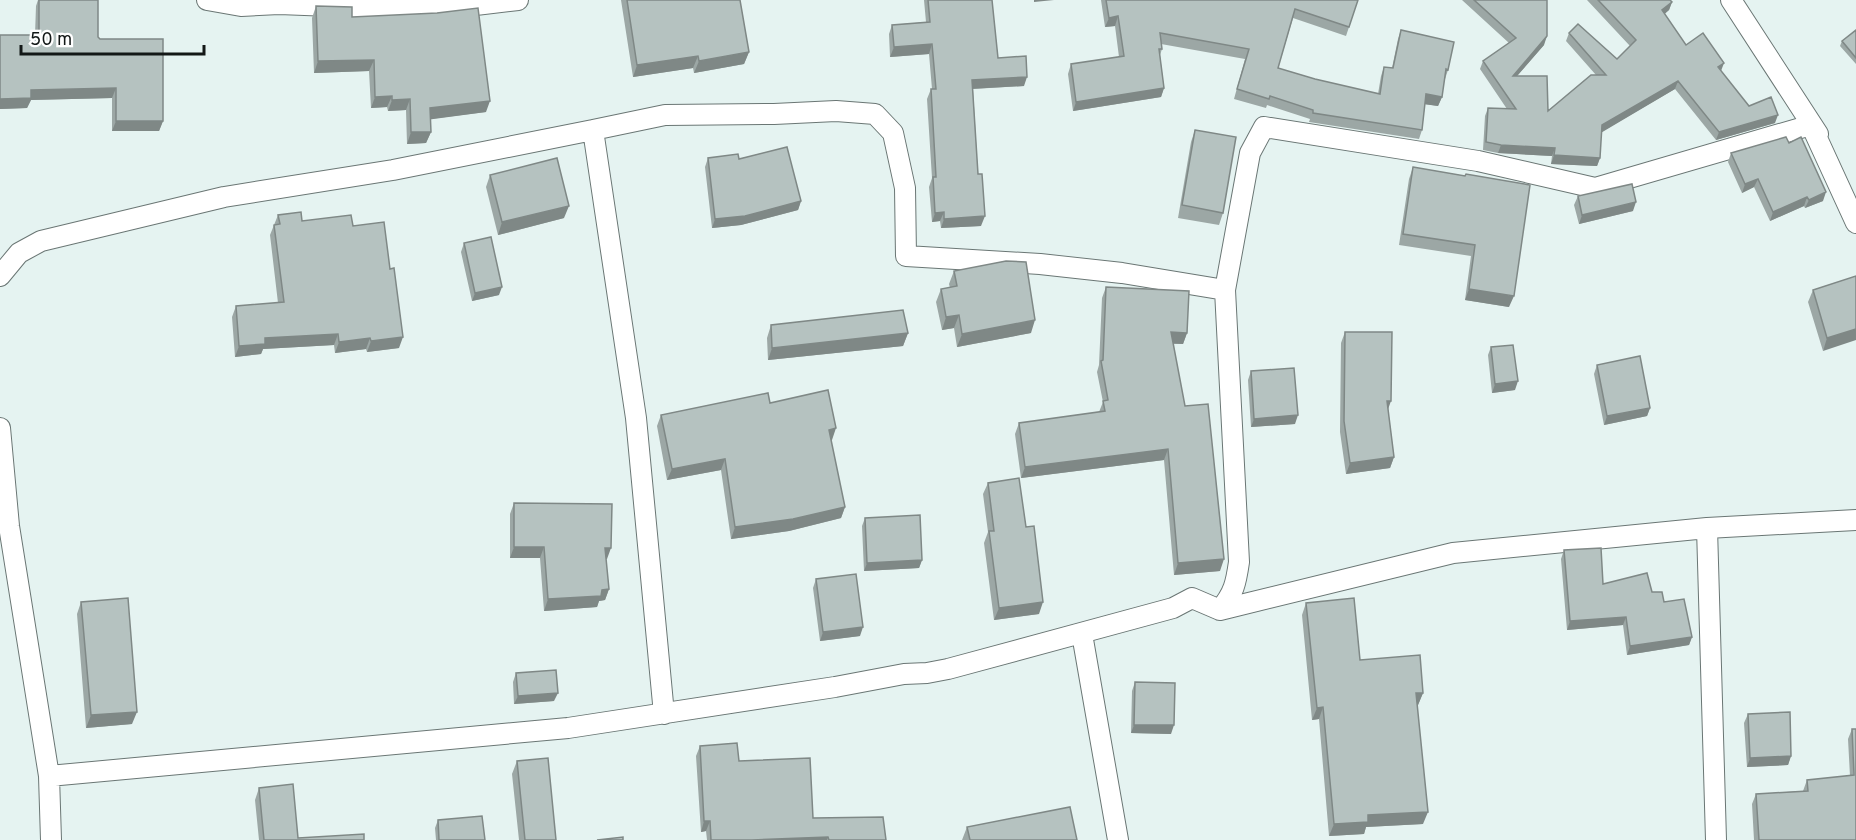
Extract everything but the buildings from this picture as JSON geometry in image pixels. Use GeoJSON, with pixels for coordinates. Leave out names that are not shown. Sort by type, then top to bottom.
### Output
{"type":"FeatureCollection","features":[{"type":"Feature","properties":{"kind":"street"},"geometry":{"type":"LineString","coordinates":[[207,0],[241,6],[279,4],[434,10],[518,0]]}},
{"type":"Feature","properties":{"kind":"street"},"geometry":{"type":"LineString","coordinates":[[1731,0],[1856,195]]}},
{"type":"Feature","properties":{"kind":"street"},"geometry":{"type":"LineString","coordinates":[[0,276],[19,253],[41,241],[224,197],[393,170],[666,115],[836,111],[874,114],[893,133],[904,188],[906,256],[1040,264],[1111,272],[1225,290]]}},
{"type":"Feature","properties":{"kind":"street"},"geometry":{"type":"LineString","coordinates":[[1812,124],[1856,223]]}},
{"type":"Feature","properties":{"kind":"street"},"geometry":{"type":"LineString","coordinates":[[1220,610],[1232,595],[1239,562],[1225,290],[1250,153],[1264,127],[1478,161],[1595,188],[1812,124]]}},
{"type":"Feature","properties":{"kind":"street"},"geometry":{"type":"LineString","coordinates":[[593,130],[636,418],[664,714]]}},
{"type":"Feature","properties":{"kind":"street"},"geometry":{"type":"LineString","coordinates":[[0,428],[5,526],[49,776],[51,840]]}},
{"type":"Feature","properties":{"kind":"street"},"geometry":{"type":"LineString","coordinates":[[49,776],[568,728],[904,674],[927,673],[1082,634],[1173,608],[1192,598],[1220,610],[1453,554],[1707,528],[1856,520]]}},
{"type":"Feature","properties":{"kind":"street"},"geometry":{"type":"LineString","coordinates":[[1707,528],[1716,840]]}},
{"type":"Feature","properties":{"kind":"street"},"geometry":{"type":"LineString","coordinates":[[1082,634],[1118,840]]}}]}
